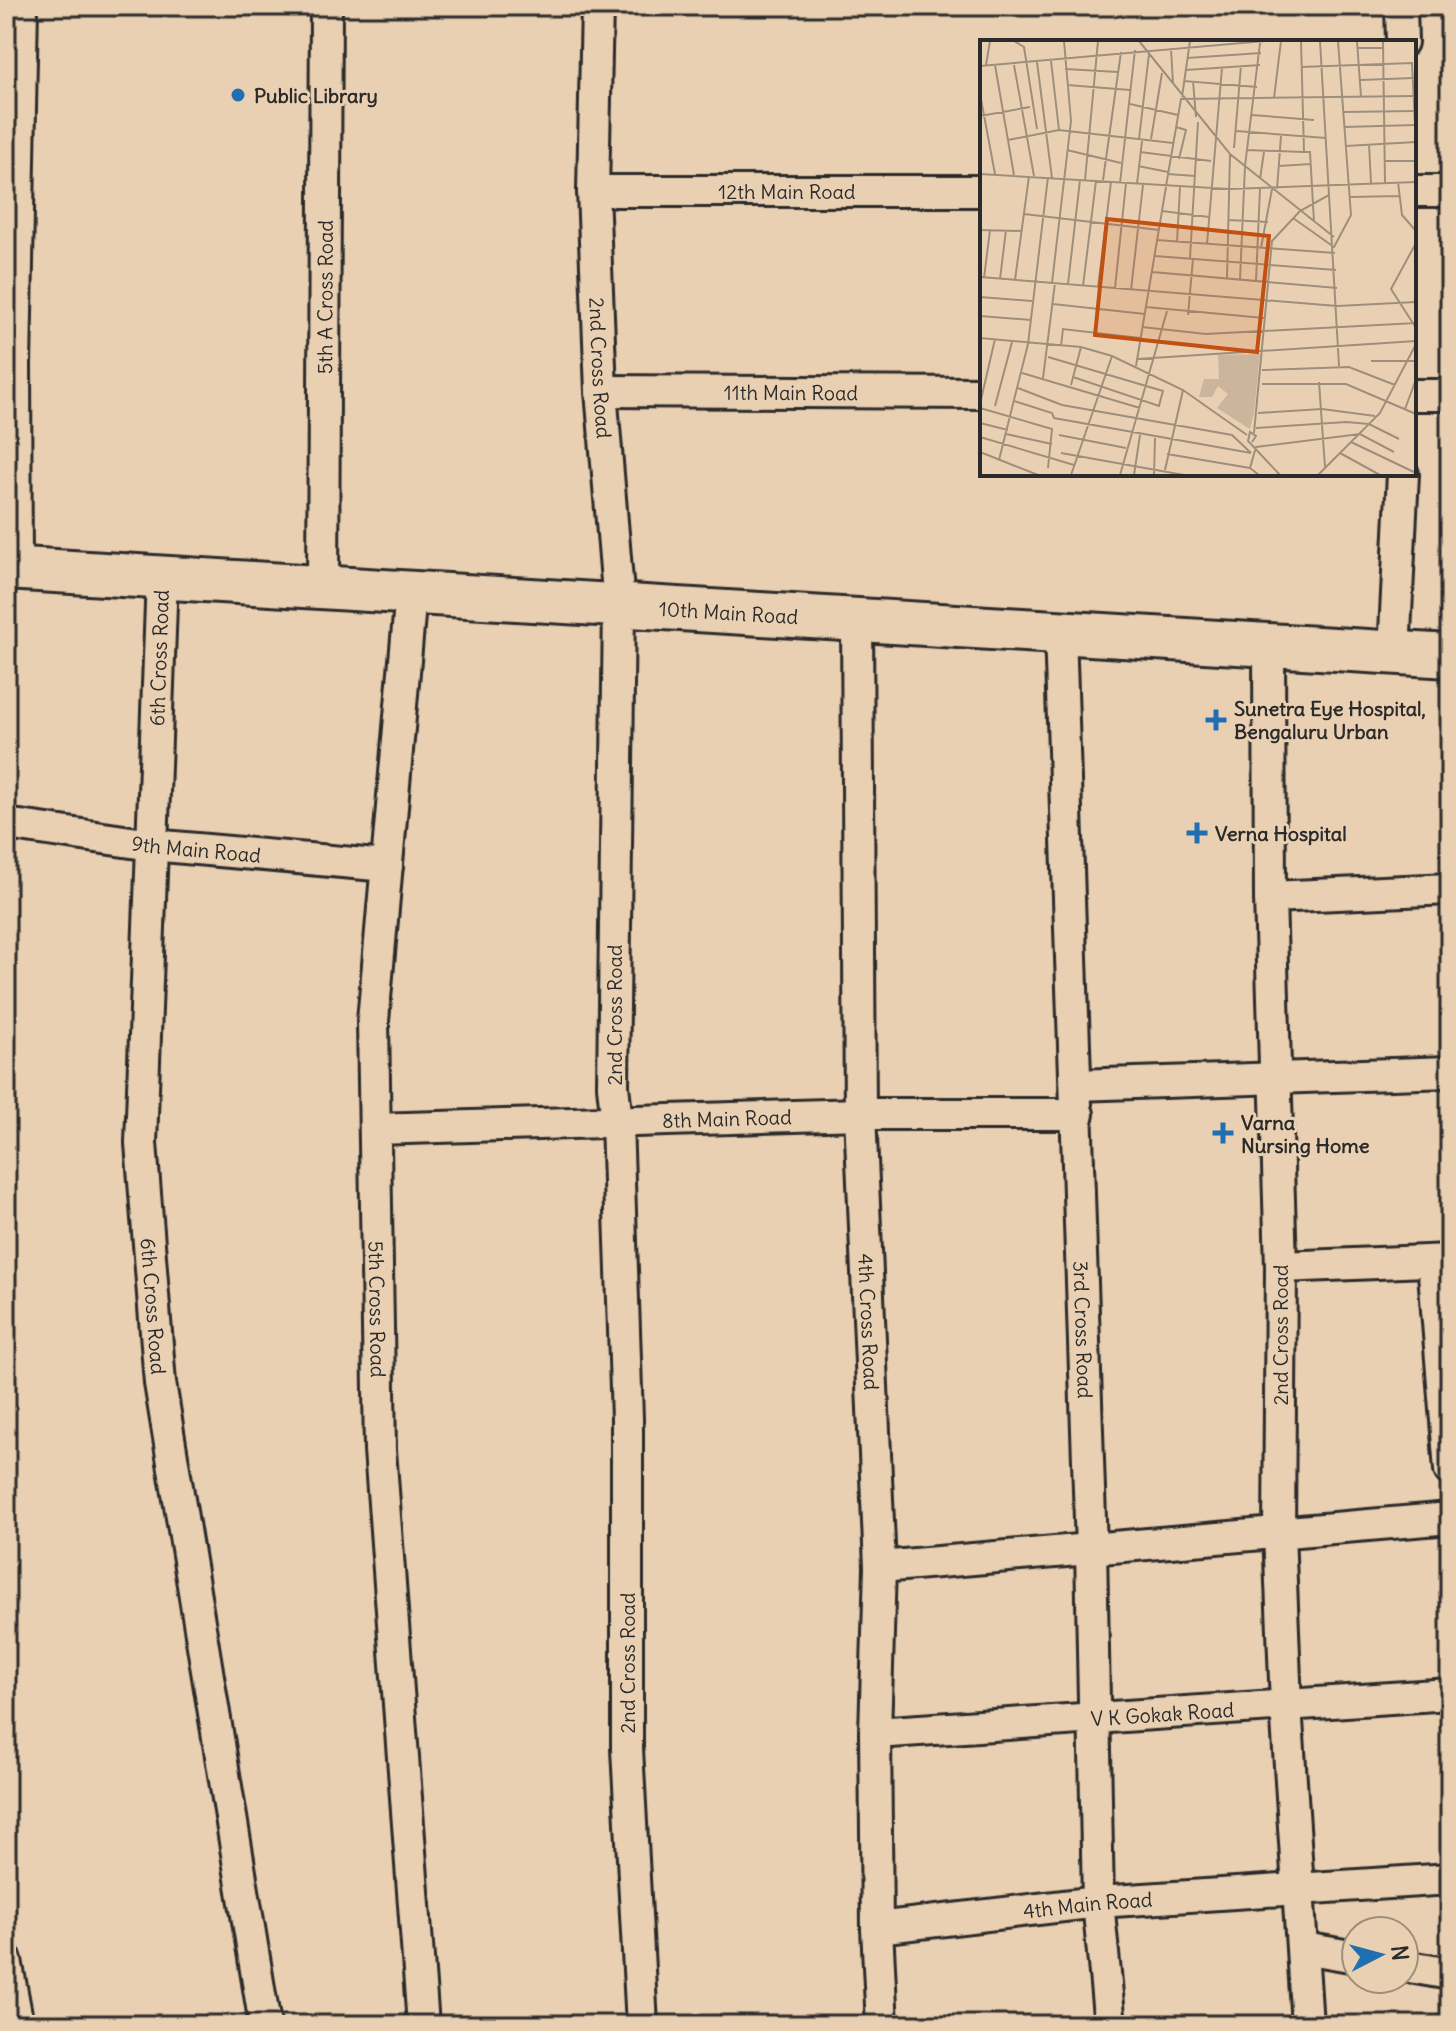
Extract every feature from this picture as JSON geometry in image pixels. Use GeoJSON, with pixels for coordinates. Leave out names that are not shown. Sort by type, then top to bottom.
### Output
{"type":"FeatureCollection","features":[{"type":"Feature","properties":{"kind":"street"},"geometry":{"type":"LineString","coordinates":[[11,568],[11,365],[22,6]]}},
{"type":"Feature","properties":{"kind":"street","name":"5th A Cross Road"},"geometry":{"type":"LineString","coordinates":[[323,587],[326,6]]}},
{"type":"Feature","properties":{"kind":"street","name":"2nd Cross Road"},"geometry":{"type":"LineString","coordinates":[[597,6],[593,191],[601,391],[619,605],[613,1086],[617,1122],[627,1419],[627,1749],[642,2025]]}},
{"type":"Feature","properties":{"kind":"street"},"geometry":{"type":"LineString","coordinates":[[1401,6],[1402,40]]}},
{"type":"Feature","properties":{"kind":"street","name":"12th Main Road"},"geometry":{"type":"LineString","coordinates":[[593,191],[980,191]]}},
{"type":"Feature","properties":{"kind":"street"},"geometry":{"type":"LineString","coordinates":[[1416,191],[1450,191]]}},
{"type":"Feature","properties":{"kind":"street","name":"11th Main Road"},"geometry":{"type":"LineString","coordinates":[[601,391],[980,393]]}},
{"type":"Feature","properties":{"kind":"street"},"geometry":{"type":"LineString","coordinates":[[1416,395],[1450,395]]}},
{"type":"Feature","properties":{"kind":"street"},"geometry":{"type":"LineString","coordinates":[[1394,653],[1403,476]]}},
{"type":"Feature","properties":{"kind":"street","name":"10th Main Road"},"geometry":{"type":"LineString","coordinates":[[11,568],[1450,656]]}},
{"type":"Feature","properties":{"kind":"street","name":"6th Cross Road"},"geometry":{"type":"LineString","coordinates":[[162,577],[141,1143],[160,1383],[265,2025]]}},
{"type":"Feature","properties":{"kind":"street","name":"5th Cross Road"},"geometry":{"type":"LineString","coordinates":[[411,593],[373,1021],[380,1450],[423,2025]]}},
{"type":"Feature","properties":{"kind":"street","name":"4th Cross Road"},"geometry":{"type":"LineString","coordinates":[[857,620],[860,1114],[880,1567],[875,1733],[877,1928],[882,2025]]}},
{"type":"Feature","properties":{"kind":"street","name":"3rd Cross Road"},"geometry":{"type":"LineString","coordinates":[[1060,632],[1091,1549],[1098,1902],[1110,2025]]}},
{"type":"Feature","properties":{"kind":"street","name":"2nd Cross Road"},"geometry":{"type":"LineString","coordinates":[[1269,645],[1270,897],[1281,1267],[1279,1533],[1286,1705],[1307,2025]]}},
{"type":"Feature","properties":{"kind":"street","name":"9th Main Road"},"geometry":{"type":"LineString","coordinates":[[6,824],[152,845],[387,866]]}},
{"type":"Feature","properties":{"kind":"street"},"geometry":{"type":"LineString","coordinates":[[1270,897],[1450,889]]}},
{"type":"Feature","properties":{"kind":"street","name":"8th Main Road"},"geometry":{"type":"LineString","coordinates":[[375,1129],[860,1114],[1077,1099],[1275,1080],[1450,1072]]}},
{"type":"Feature","properties":{"kind":"street"},"geometry":{"type":"LineString","coordinates":[[1281,1267],[1442,1261],[1450,1470]]}},
{"type":"Feature","properties":{"kind":"street"},"geometry":{"type":"LineString","coordinates":[[880,1567],[1450,1518]]}},
{"type":"Feature","properties":{"kind":"street","name":"V K Gokak Road"},"geometry":{"type":"LineString","coordinates":[[875,1733],[1450,1694]]}},
{"type":"Feature","properties":{"kind":"street","name":"4th Main Road"},"geometry":{"type":"LineString","coordinates":[[877,1928],[1098,1902],[1450,1879]]}},
{"type":"Feature","properties":{"kind":"street"},"geometry":{"type":"LineString","coordinates":[[1304,1948],[1340,1954]]}},
{"type":"Feature","properties":{"kind":"street"},"geometry":{"type":"LineString","coordinates":[[6,1960],[18,2025]]}},
{"type":"Feature","properties":{"kind":"street"},"geometry":{"type":"LineString","coordinates":[[1420,1969],[1450,1974]]}},
{"type":"Feature","properties":{"kind":"place","name":"Public Library"},"geometry":{"type":"Point","coordinates":[238,95]}},
{"type":"Feature","properties":{"kind":"place","name":"Sunetra Eye Hospital, Bengaluru Urban"},"geometry":{"type":"Point","coordinates":[1216,720]}},
{"type":"Feature","properties":{"kind":"place","name":"Verna Hospital"},"geometry":{"type":"Point","coordinates":[1197,833]}},
{"type":"Feature","properties":{"kind":"place","name":"Varna Nursing Home"},"geometry":{"type":"Point","coordinates":[1223,1133]}}]}
